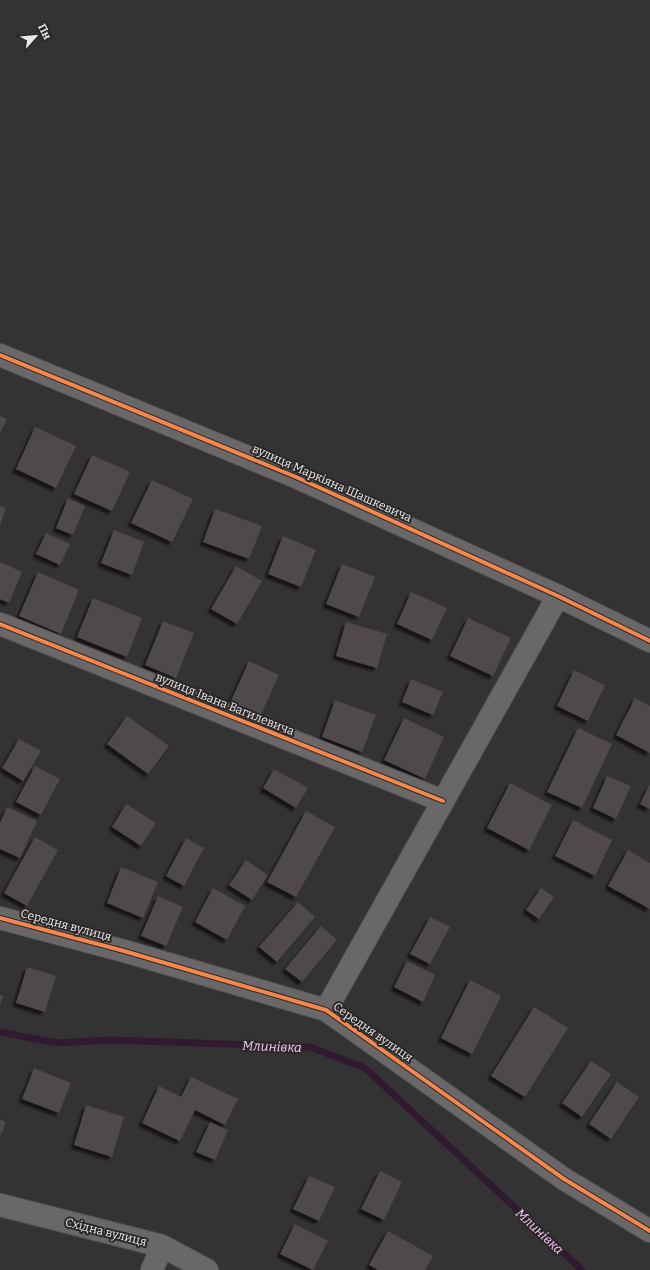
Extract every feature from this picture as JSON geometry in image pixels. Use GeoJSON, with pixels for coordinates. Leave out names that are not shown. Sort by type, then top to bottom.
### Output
{"type":"FeatureCollection","features":[{"type":"Feature","properties":{"kind":"street","name":"вулиця Маркіяна Шашкевича"},"geometry":{"type":"LineString","coordinates":[[0,355],[296,477],[558,596],[650,641]]}},
{"type":"Feature","properties":{"kind":"street"},"geometry":{"type":"LineString","coordinates":[[326,1010],[558,596]]}},
{"type":"Feature","properties":{"kind":"street","name":"вулиця Івана Вагилевича"},"geometry":{"type":"LineString","coordinates":[[0,624],[443,802]]}},
{"type":"Feature","properties":{"kind":"street","name":"Середня вулиця"},"geometry":{"type":"LineString","coordinates":[[0,918],[132,953],[326,1010],[564,1179],[650,1231]]}},
{"type":"Feature","properties":{"kind":"street","name":"Східна вулиця"},"geometry":{"type":"LineString","coordinates":[[0,1205],[162,1246],[207,1270]]}},
{"type":"Feature","properties":{"kind":"street"},"geometry":{"type":"LineString","coordinates":[[152,1270],[162,1246]]}},
{"type":"Feature","properties":{"kind":"building"},"geometry":{"type":"Polygon","coordinates":[[[0,416],[7,419],[0,433],[0,416]]]}},
{"type":"Feature","properties":{"kind":"building"},"geometry":{"type":"Polygon","coordinates":[[[35,427],[76,446],[56,488],[16,469],[35,427]]]}},
{"type":"Feature","properties":{"kind":"building"},"geometry":{"type":"Polygon","coordinates":[[[92,455],[130,472],[112,511],[74,494],[92,455]]]}},
{"type":"Feature","properties":{"kind":"building"},"geometry":{"type":"Polygon","coordinates":[[[152,480],[193,499],[172,542],[131,523],[152,480]]]}},
{"type":"Feature","properties":{"kind":"building"},"geometry":{"type":"Polygon","coordinates":[[[68,498],[85,506],[73,535],[56,528],[68,498]]]}},
{"type":"Feature","properties":{"kind":"building"},"geometry":{"type":"Polygon","coordinates":[[[0,506],[6,508],[0,525],[0,506]]]}},
{"type":"Feature","properties":{"kind":"building"},"geometry":{"type":"Polygon","coordinates":[[[215,509],[262,526],[249,559],[203,542],[215,509]]]}},
{"type":"Feature","properties":{"kind":"building"},"geometry":{"type":"Polygon","coordinates":[[[114,530],[144,542],[132,575],[101,563],[114,530]]]}},
{"type":"Feature","properties":{"kind":"building"},"geometry":{"type":"Polygon","coordinates":[[[46,533],[70,544],[60,565],[36,554],[46,533]]]}},
{"type":"Feature","properties":{"kind":"building"},"geometry":{"type":"Polygon","coordinates":[[[283,536],[316,550],[301,587],[268,574],[283,536]]]}},
{"type":"Feature","properties":{"kind":"building"},"geometry":{"type":"Polygon","coordinates":[[[0,562],[22,572],[9,603],[0,599],[0,562]]]}},
{"type":"Feature","properties":{"kind":"building"},"geometry":{"type":"Polygon","coordinates":[[[342,564],[375,577],[359,617],[326,604],[342,564]]]}},
{"type":"Feature","properties":{"kind":"building"},"geometry":{"type":"Polygon","coordinates":[[[236,566],[262,581],[237,624],[211,609],[236,566]]]}},
{"type":"Feature","properties":{"kind":"building"},"geometry":{"type":"Polygon","coordinates":[[[38,572],[79,590],[61,634],[19,616],[38,572]]]}},
{"type":"Feature","properties":{"kind":"building"},"geometry":{"type":"Polygon","coordinates":[[[411,592],[447,608],[432,640],[397,624],[411,592]]]}},
{"type":"Feature","properties":{"kind":"building"},"geometry":{"type":"Polygon","coordinates":[[[93,598],[142,618],[127,657],[77,637],[93,598]]]}},
{"type":"Feature","properties":{"kind":"building"},"geometry":{"type":"Polygon","coordinates":[[[468,618],[511,638],[493,676],[450,656],[468,618]]]}},
{"type":"Feature","properties":{"kind":"building"},"geometry":{"type":"Polygon","coordinates":[[[163,621],[194,633],[176,678],[145,665],[163,621]]]}},
{"type":"Feature","properties":{"kind":"building"},"geometry":{"type":"Polygon","coordinates":[[[346,622],[387,634],[377,668],[336,656],[346,622]]]}},
{"type":"Feature","properties":{"kind":"building"},"geometry":{"type":"Polygon","coordinates":[[[249,661],[279,675],[260,717],[230,703],[249,661]]]}},
{"type":"Feature","properties":{"kind":"building"},"geometry":{"type":"Polygon","coordinates":[[[574,670],[605,685],[588,721],[557,706],[574,670]]]}},
{"type":"Feature","properties":{"kind":"building"},"geometry":{"type":"Polygon","coordinates":[[[411,679],[443,692],[433,715],[402,702],[411,679]]]}},
{"type":"Feature","properties":{"kind":"building"},"geometry":{"type":"Polygon","coordinates":[[[635,698],[650,706],[650,753],[616,735],[635,698]]]}},
{"type":"Feature","properties":{"kind":"building"},"geometry":{"type":"Polygon","coordinates":[[[335,700],[376,715],[362,752],[322,737],[335,700]]]}},
{"type":"Feature","properties":{"kind":"building"},"geometry":{"type":"Polygon","coordinates":[[[127,716],[169,746],[148,774],[107,744],[127,716]]]}},
{"type":"Feature","properties":{"kind":"building"},"geometry":{"type":"Polygon","coordinates":[[[404,718],[444,737],[425,779],[384,760],[404,718]]]}},
{"type":"Feature","properties":{"kind":"building"},"geometry":{"type":"Polygon","coordinates":[[[578,728],[612,744],[582,808],[547,792],[578,728]]]}},
{"type":"Feature","properties":{"kind":"building"},"geometry":{"type":"Polygon","coordinates":[[[19,739],[41,751],[23,781],[2,768],[19,739]]]}},
{"type":"Feature","properties":{"kind":"building"},"geometry":{"type":"Polygon","coordinates":[[[35,766],[60,779],[41,815],[16,802],[35,766]]]}},
{"type":"Feature","properties":{"kind":"building"},"geometry":{"type":"Polygon","coordinates":[[[274,769],[308,788],[296,808],[263,788],[274,769]]]}},
{"type":"Feature","properties":{"kind":"building"},"geometry":{"type":"Polygon","coordinates":[[[607,776],[631,786],[616,819],[593,808],[607,776]]]}},
{"type":"Feature","properties":{"kind":"building"},"geometry":{"type":"Polygon","coordinates":[[[510,783],[552,805],[529,850],[487,828],[510,783]]]}},
{"type":"Feature","properties":{"kind":"building"},"geometry":{"type":"Polygon","coordinates":[[[650,784],[650,809],[640,804],[650,784]]]}},
{"type":"Feature","properties":{"kind":"building"},"geometry":{"type":"Polygon","coordinates":[[[126,804],[156,823],[141,846],[112,827],[126,804]]]}},
{"type":"Feature","properties":{"kind":"building"},"geometry":{"type":"Polygon","coordinates":[[[7,807],[37,821],[20,858],[0,849],[0,823],[7,807]]]}},
{"type":"Feature","properties":{"kind":"building"},"geometry":{"type":"Polygon","coordinates":[[[306,811],[335,827],[296,897],[267,882],[306,811]]]}},
{"type":"Feature","properties":{"kind":"building"},"geometry":{"type":"Polygon","coordinates":[[[573,820],[612,840],[595,876],[555,856],[573,820]]]}},
{"type":"Feature","properties":{"kind":"building"},"geometry":{"type":"Polygon","coordinates":[[[35,837],[58,850],[27,906],[4,893],[35,837]]]}},
{"type":"Feature","properties":{"kind":"building"},"geometry":{"type":"Polygon","coordinates":[[[186,838],[204,848],[184,886],[166,876],[186,838]]]}},
{"type":"Feature","properties":{"kind":"building"},"geometry":{"type":"Polygon","coordinates":[[[628,850],[650,863],[650,909],[608,886],[628,850]]]}},
{"type":"Feature","properties":{"kind":"building"},"geometry":{"type":"Polygon","coordinates":[[[246,860],[268,875],[252,900],[229,885],[246,860]]]}},
{"type":"Feature","properties":{"kind":"building"},"geometry":{"type":"Polygon","coordinates":[[[121,867],[158,882],[143,918],[107,903],[121,867]]]}},
{"type":"Feature","properties":{"kind":"building"},"geometry":{"type":"Polygon","coordinates":[[[213,888],[245,906],[227,940],[195,922],[213,888]]]}},
{"type":"Feature","properties":{"kind":"building"},"geometry":{"type":"Polygon","coordinates":[[[541,888],[554,897],[539,919],[526,910],[541,888]]]}},
{"type":"Feature","properties":{"kind":"building"},"geometry":{"type":"Polygon","coordinates":[[[158,896],[183,907],[166,946],[141,936],[158,896]]]}},
{"type":"Feature","properties":{"kind":"building"},"geometry":{"type":"Polygon","coordinates":[[[298,902],[315,917],[277,962],[259,947],[298,902]]]}},
{"type":"Feature","properties":{"kind":"building"},"geometry":{"type":"Polygon","coordinates":[[[430,917],[450,927],[430,964],[410,954],[430,917]]]}},
{"type":"Feature","properties":{"kind":"building"},"geometry":{"type":"Polygon","coordinates":[[[321,926],[337,940],[302,982],[285,969],[321,926]]]}},
{"type":"Feature","properties":{"kind":"building"},"geometry":{"type":"Polygon","coordinates":[[[407,961],[435,975],[423,1002],[394,987],[407,961]]]}},
{"type":"Feature","properties":{"kind":"building"},"geometry":{"type":"Polygon","coordinates":[[[27,967],[56,976],[45,1012],[16,1003],[27,967]]]}},
{"type":"Feature","properties":{"kind":"building"},"geometry":{"type":"Polygon","coordinates":[[[470,980],[501,996],[472,1054],[441,1038],[470,980]]]}},
{"type":"Feature","properties":{"kind":"building"},"geometry":{"type":"Polygon","coordinates":[[[0,995],[3,996],[0,1005],[0,995]]]}},
{"type":"Feature","properties":{"kind":"building"},"geometry":{"type":"Polygon","coordinates":[[[534,1007],[568,1028],[525,1097],[491,1076],[534,1007]]]}},
{"type":"Feature","properties":{"kind":"building"},"geometry":{"type":"Polygon","coordinates":[[[591,1061],[611,1074],[582,1117],[562,1103],[591,1061]]]}},
{"type":"Feature","properties":{"kind":"building"},"geometry":{"type":"Polygon","coordinates":[[[34,1068],[71,1083],[59,1113],[22,1099],[34,1068]]]}},
{"type":"Feature","properties":{"kind":"building"},"geometry":{"type":"Polygon","coordinates":[[[191,1077],[238,1099],[225,1125],[195,1110],[180,1141],[142,1123],[159,1086],[181,1097],[191,1077]]]}},
{"type":"Feature","properties":{"kind":"building"},"geometry":{"type":"Polygon","coordinates":[[[617,1082],[639,1097],[611,1139],[589,1124],[617,1082]]]}},
{"type":"Feature","properties":{"kind":"building"},"geometry":{"type":"Polygon","coordinates":[[[86,1105],[124,1117],[112,1157],[74,1145],[86,1105]]]}},
{"type":"Feature","properties":{"kind":"building"},"geometry":{"type":"Polygon","coordinates":[[[0,1119],[6,1122],[0,1137],[0,1119]]]}},
{"type":"Feature","properties":{"kind":"building"},"geometry":{"type":"Polygon","coordinates":[[[210,1122],[228,1130],[215,1160],[196,1152],[210,1122]]]}},
{"type":"Feature","properties":{"kind":"building"},"geometry":{"type":"Polygon","coordinates":[[[380,1171],[402,1182],[384,1220],[361,1209],[380,1171]]]}},
{"type":"Feature","properties":{"kind":"building"},"geometry":{"type":"Polygon","coordinates":[[[309,1176],[335,1187],[319,1221],[293,1209],[309,1176]]]}},
{"type":"Feature","properties":{"kind":"building"},"geometry":{"type":"Polygon","coordinates":[[[295,1224],[328,1241],[313,1270],[280,1254],[295,1224]]]}},
{"type":"Feature","properties":{"kind":"building"},"geometry":{"type":"Polygon","coordinates":[[[388,1231],[433,1256],[425,1270],[378,1270],[369,1265],[388,1231]]]}},
{"type":"Feature","properties":{"kind":"waterway","name":"Млинівка"},"geometry":{"type":"LineString","coordinates":[[0,1032],[57,1043],[109,1040],[310,1047],[365,1068],[582,1270]]}},
{"type":"Feature","properties":{"kind":"cycle path"},"geometry":{"type":"LineString","coordinates":[[0,355],[296,477],[558,596],[650,641]]}},
{"type":"Feature","properties":{"kind":"cycle path"},"geometry":{"type":"LineString","coordinates":[[0,624],[443,801]]}},
{"type":"Feature","properties":{"kind":"cycle path"},"geometry":{"type":"LineString","coordinates":[[0,918],[124,951],[326,1010],[564,1179],[650,1231]]}}]}
